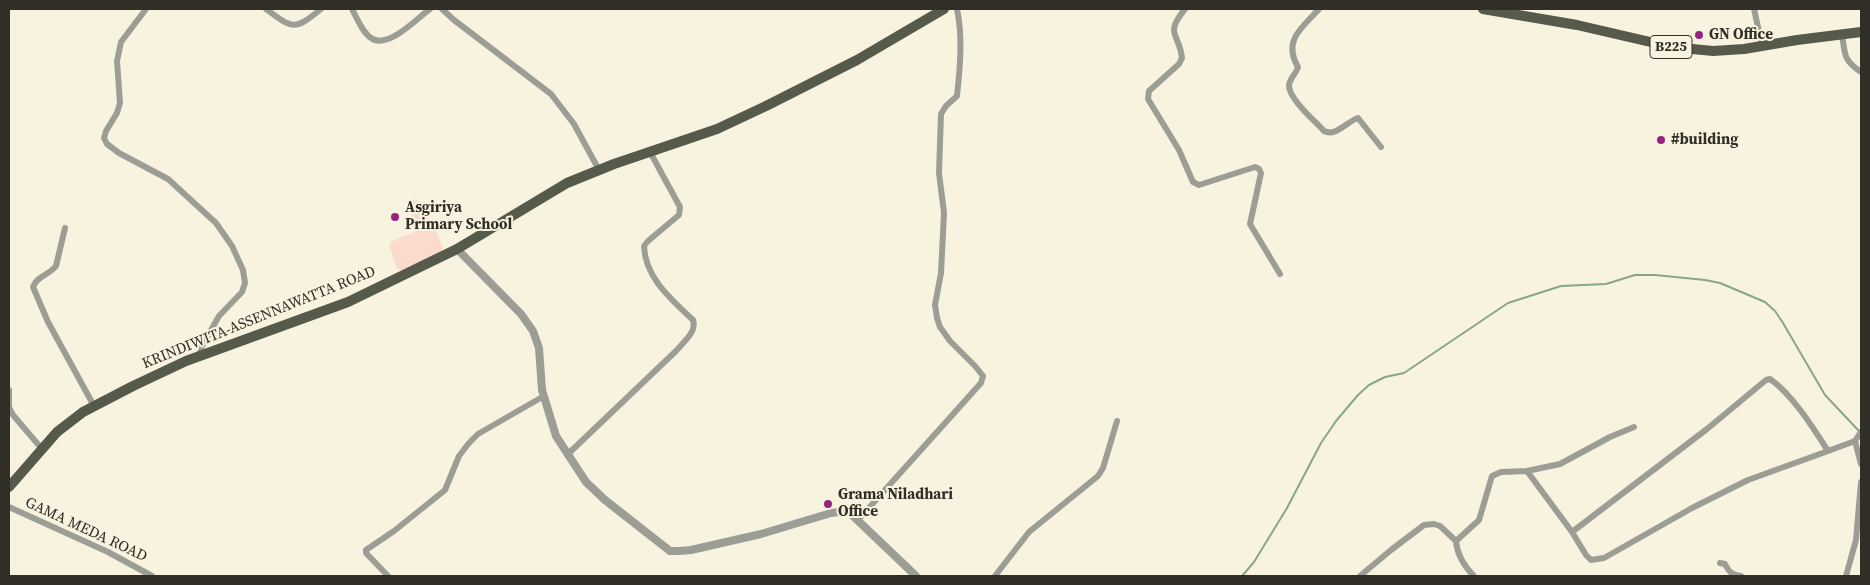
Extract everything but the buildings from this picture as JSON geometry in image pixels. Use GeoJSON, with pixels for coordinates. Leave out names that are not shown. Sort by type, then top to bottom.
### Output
{"type":"FeatureCollection","features":[{"type":"Feature","properties":{"kind":"main road","name":"KRINDIWITA-ASSENNAWATTA ROAD"},"geometry":{"type":"LineString","coordinates":[[9,487],[57,432],[83,412],[133,386],[200,356],[348,302],[457,249],[566,183],[717,129],[857,60],[944,9]]}},
{"type":"Feature","properties":{"kind":"main road","name":"B225"},"geometry":{"type":"LineString","coordinates":[[1483,9],[1577,25],[1649,43],[1713,51],[1861,32]]}},
{"type":"Feature","properties":{"kind":"street"},"geometry":{"type":"LineString","coordinates":[[146,9],[120,42],[117,60],[120,103],[104,138],[106,144],[119,153],[168,180],[216,222],[232,246],[243,270],[245,283],[242,292],[219,316],[201,348],[200,356]]}},
{"type":"Feature","properties":{"kind":"street"},"geometry":{"type":"LineString","coordinates":[[266,9],[292,26],[304,22],[321,9]]}},
{"type":"Feature","properties":{"kind":"street"},"geometry":{"type":"LineString","coordinates":[[352,9],[364,31],[371,39],[377,41],[390,39],[430,9]]}},
{"type":"Feature","properties":{"kind":"street"},"geometry":{"type":"LineString","coordinates":[[442,9],[551,94],[574,124],[599,170]]}},
{"type":"Feature","properties":{"kind":"street"},"geometry":{"type":"LineString","coordinates":[[858,520],[981,383],[982,376],[975,366],[950,341],[940,327],[935,305],[941,272],[944,213],[939,173],[941,114],[946,106],[957,96],[960,66],[957,9]]}},
{"type":"Feature","properties":{"kind":"street"},"geometry":{"type":"LineString","coordinates":[[1185,9],[1176,20],[1173,28],[1182,58],[1179,64],[1149,91],[1148,99],[1179,150],[1193,182],[1200,185],[1255,167],[1259,169],[1261,173],[1250,224],[1280,274]]}},
{"type":"Feature","properties":{"kind":"street"},"geometry":{"type":"LineString","coordinates":[[1319,9],[1295,36],[1292,49],[1293,59],[1298,67],[1290,81],[1291,93],[1298,104],[1324,131],[1328,133],[1334,132],[1358,118],[1381,147]]}},
{"type":"Feature","properties":{"kind":"street"},"geometry":{"type":"LineString","coordinates":[[1754,9],[1762,46]]}},
{"type":"Feature","properties":{"kind":"street"},"geometry":{"type":"LineString","coordinates":[[1842,34],[1846,57],[1850,64],[1861,72]]}},
{"type":"Feature","properties":{"kind":"street"},"geometry":{"type":"LineString","coordinates":[[567,455],[677,350],[693,332],[695,325],[693,320],[661,288],[644,252],[644,246],[648,241],[679,215],[680,207],[650,152]]}},
{"type":"Feature","properties":{"kind":"street"},"geometry":{"type":"LineString","coordinates":[[65,228],[56,266],[36,280],[33,287],[48,322],[94,406]]}},
{"type":"Feature","properties":{"kind":"street"},"geometry":{"type":"LineString","coordinates":[[457,249],[521,314],[533,331],[539,348],[544,396],[556,436],[586,482],[605,500],[670,551],[691,550],[760,534],[831,513],[846,512],[858,520],[916,576]]}},
{"type":"Feature","properties":{"kind":"street"},"geometry":{"type":"LineString","coordinates":[[1572,532],[1707,429],[1766,380],[1770,379],[1776,383],[1788,395],[1828,451]]}},
{"type":"Feature","properties":{"kind":"street"},"geometry":{"type":"LineString","coordinates":[[9,390],[9,407],[13,415],[42,449]]}},
{"type":"Feature","properties":{"kind":"street"},"geometry":{"type":"LineString","coordinates":[[388,576],[366,553],[366,550],[394,531],[444,490],[460,456],[468,443],[478,434],[544,396]]}},
{"type":"Feature","properties":{"kind":"street"},"geometry":{"type":"LineString","coordinates":[[995,576],[1029,532],[1098,476],[1103,468],[1117,421]]}},
{"type":"Feature","properties":{"kind":"street"},"geometry":{"type":"LineString","coordinates":[[1456,540],[1479,520],[1492,476],[1501,472],[1528,471],[1560,464],[1610,437],[1634,427]]}},
{"type":"Feature","properties":{"kind":"street"},"geometry":{"type":"LineString","coordinates":[[1528,471],[1572,532],[1586,555],[1592,560],[1604,558],[1692,508],[1748,480],[1855,441],[1861,432]]}},
{"type":"Feature","properties":{"kind":"street"},"geometry":{"type":"LineString","coordinates":[[1855,441],[1861,464]]}},
{"type":"Feature","properties":{"kind":"street"},"geometry":{"type":"LineString","coordinates":[[1846,576],[1856,540],[1861,482]]}},
{"type":"Feature","properties":{"kind":"street","name":"GAMA MEDA ROAD"},"geometry":{"type":"LineString","coordinates":[[9,507],[108,552],[152,576]]}},
{"type":"Feature","properties":{"kind":"street"},"geometry":{"type":"LineString","coordinates":[[1360,576],[1424,525],[1434,524],[1440,526],[1456,540],[1457,550],[1465,568],[1474,576]]}},
{"type":"Feature","properties":{"kind":"street"},"geometry":{"type":"LineString","coordinates":[[1720,563],[1725,564],[1728,571],[1735,576],[1741,576]]}},
{"type":"Feature","properties":{"kind":"shaded area"},"geometry":{"type":"Polygon","coordinates":[[[414,199],[418,201],[435,228],[443,248],[441,252],[401,271],[396,267],[389,245],[395,240],[416,231],[417,226],[408,208],[410,201],[414,199]]]}},
{"type":"Feature","properties":{"kind":"waterway"},"geometry":{"type":"LineString","coordinates":[[1242,576],[1254,562],[1287,508],[1321,443],[1336,421],[1358,395],[1369,385],[1385,377],[1404,373],[1508,303],[1561,286],[1606,284],[1635,275],[1655,275],[1720,283],[1765,302],[1775,311],[1783,323],[1825,395],[1859,431]]}},
{"type":"Feature","properties":{"kind":"place","name":"GN Office"},"geometry":{"type":"Point","coordinates":[1699,35]}},
{"type":"Feature","properties":{"kind":"place","name":"#building"},"geometry":{"type":"Point","coordinates":[1661,140]}},
{"type":"Feature","properties":{"kind":"place","name":"Asgiriya Primary School"},"geometry":{"type":"Point","coordinates":[395,217]}},
{"type":"Feature","properties":{"kind":"place","name":"Grama Niladhari Office"},"geometry":{"type":"Point","coordinates":[828,504]}}]}
